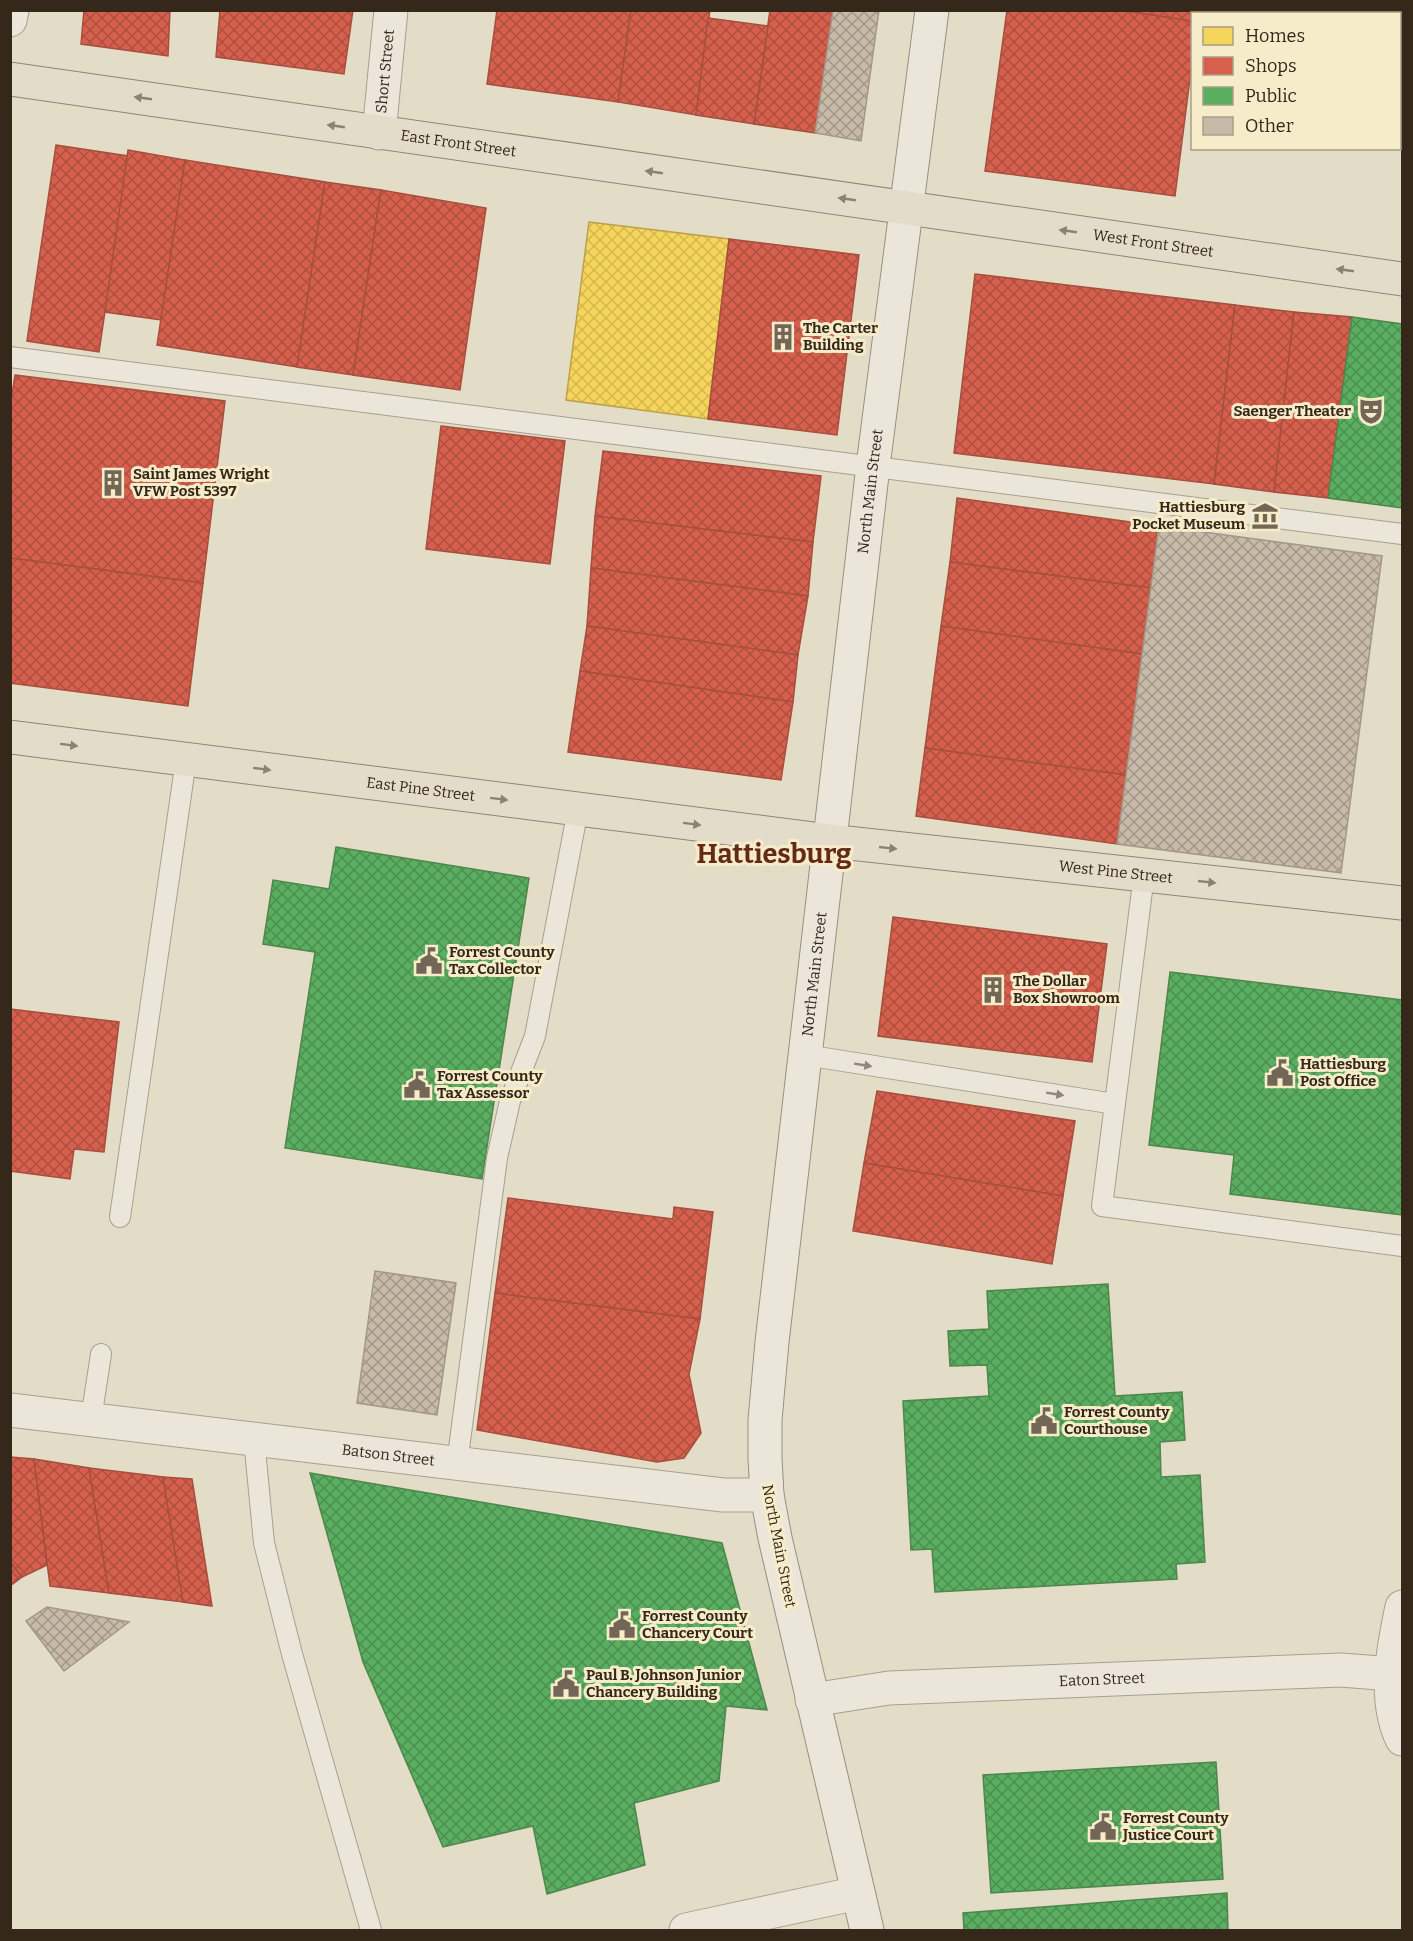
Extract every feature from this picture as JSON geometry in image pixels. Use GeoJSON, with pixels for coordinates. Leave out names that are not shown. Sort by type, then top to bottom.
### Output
{"type":"FeatureCollection","features":[{"type":"Feature","properties":{"kind":"main road"},"geometry":{"type":"LineString","coordinates":[[10,20],[12,10]]}},
{"type":"Feature","properties":{"kind":"main road","name":"Short Street"},"geometry":{"type":"LineString","coordinates":[[379,133],[391,10]]}},
{"type":"Feature","properties":{"kind":"main road","name":"North Main Street"},"geometry":{"type":"LineString","coordinates":[[867,1930],[812,1700],[768,1495],[765,1420],[873,466],[932,10]]}},
{"type":"Feature","properties":{"kind":"main road","name":"East Front Street"},"geometry":{"type":"LineString","coordinates":[[10,79],[905,207]]}},
{"type":"Feature","properties":{"kind":"main road","name":"West Front Street"},"geometry":{"type":"LineString","coordinates":[[905,207],[1402,279]]}},
{"type":"Feature","properties":{"kind":"main road","name":"East Pine Street"},"geometry":{"type":"LineString","coordinates":[[10,737],[830,841]]}},
{"type":"Feature","properties":{"kind":"main road","name":"West Pine Street"},"geometry":{"type":"LineString","coordinates":[[830,841],[1402,903]]}},
{"type":"Feature","properties":{"kind":"main road","name":"Batson Street"},"geometry":{"type":"LineString","coordinates":[[10,1410],[723,1496],[768,1495]]}},
{"type":"Feature","properties":{"kind":"main road"},"geometry":{"type":"LineString","coordinates":[[1402,1607],[1392,1674],[1393,1706],[1402,1739]]}},
{"type":"Feature","properties":{"kind":"main road","name":"Eaton Street"},"geometry":{"type":"LineString","coordinates":[[812,1700],[901,1688],[1341,1670],[1392,1674]]}},
{"type":"Feature","properties":{"kind":"main road"},"geometry":{"type":"LineString","coordinates":[[686,1930],[858,1893]]}},
{"type":"Feature","properties":{"kind":"lane"},"geometry":{"type":"LineString","coordinates":[[10,357],[1402,534]]}},
{"type":"Feature","properties":{"kind":"lane"},"geometry":{"type":"LineString","coordinates":[[120,1217],[186,760]]}},
{"type":"Feature","properties":{"kind":"lane"},"geometry":{"type":"LineString","coordinates":[[457,1464],[497,1158],[510,1101],[535,1036],[578,809]]}},
{"type":"Feature","properties":{"kind":"lane"},"geometry":{"type":"LineString","coordinates":[[1144,875],[1102,1206],[1402,1246]]}},
{"type":"Feature","properties":{"kind":"lane"},"geometry":{"type":"LineString","coordinates":[[805,1055],[1115,1104]]}},
{"type":"Feature","properties":{"kind":"lane"},"geometry":{"type":"LineString","coordinates":[[91,1419],[101,1354]]}},
{"type":"Feature","properties":{"kind":"lane"},"geometry":{"type":"LineString","coordinates":[[254,1439],[264,1543],[292,1654],[371,1930]]}},
{"type":"Feature","properties":{"kind":"building: Homes"},"geometry":{"type":"Polygon","coordinates":[[[589,222],[729,239],[708,419],[566,400],[589,222]]]}},
{"type":"Feature","properties":{"kind":"building: Shops"},"geometry":{"type":"Polygon","coordinates":[[[84,10],[170,10],[168,56],[81,44],[84,10]]]}},
{"type":"Feature","properties":{"kind":"building: Shops"},"geometry":{"type":"Polygon","coordinates":[[[220,10],[353,10],[344,74],[216,57],[220,10]]]}},
{"type":"Feature","properties":{"kind":"building: Shops"},"geometry":{"type":"Polygon","coordinates":[[[497,10],[631,10],[618,102],[487,84],[497,10]]]}},
{"type":"Feature","properties":{"kind":"building: Shops"},"geometry":{"type":"Polygon","coordinates":[[[631,10],[710,10],[696,115],[618,102],[631,10]]]}},
{"type":"Feature","properties":{"kind":"building: Shops"},"geometry":{"type":"Polygon","coordinates":[[[770,10],[833,10],[815,133],[754,124],[770,10]]]}},
{"type":"Feature","properties":{"kind":"building: Shops"},"geometry":{"type":"Polygon","coordinates":[[[1007,10],[1120,10],[1191,21],[1191,71],[1175,196],[985,171],[1007,10]]]}},
{"type":"Feature","properties":{"kind":"building: Shops"},"geometry":{"type":"Polygon","coordinates":[[[1120,10],[1199,10],[1199,12],[1191,12],[1191,21],[1120,10]]]}},
{"type":"Feature","properties":{"kind":"building: Shops"},"geometry":{"type":"Polygon","coordinates":[[[708,18],[768,26],[754,124],[696,115],[708,18]]]}},
{"type":"Feature","properties":{"kind":"building: Shops"},"geometry":{"type":"Polygon","coordinates":[[[56,145],[128,156],[99,352],[27,341],[56,145]]]}},
{"type":"Feature","properties":{"kind":"building: Shops"},"geometry":{"type":"Polygon","coordinates":[[[128,150],[185,160],[161,320],[105,312],[128,150]]]}},
{"type":"Feature","properties":{"kind":"building: Shops"},"geometry":{"type":"Polygon","coordinates":[[[185,160],[325,182],[297,367],[157,345],[185,160]]]}},
{"type":"Feature","properties":{"kind":"building: Shops"},"geometry":{"type":"Polygon","coordinates":[[[325,182],[381,190],[353,375],[297,367],[325,182]]]}},
{"type":"Feature","properties":{"kind":"building: Shops"},"geometry":{"type":"Polygon","coordinates":[[[381,190],[486,208],[460,390],[353,375],[381,190]]]}},
{"type":"Feature","properties":{"kind":"building: Shops","name":"The Carter Building"},"geometry":{"type":"Polygon","coordinates":[[[729,239],[859,255],[837,435],[708,419],[729,239]]]}},
{"type":"Feature","properties":{"kind":"building: Shops"},"geometry":{"type":"Polygon","coordinates":[[[975,274],[1235,305],[1214,484],[954,453],[975,274]]]}},
{"type":"Feature","properties":{"kind":"building: Shops"},"geometry":{"type":"Polygon","coordinates":[[[1235,305],[1294,312],[1274,492],[1214,484],[1235,305]]]}},
{"type":"Feature","properties":{"kind":"building: Shops"},"geometry":{"type":"Polygon","coordinates":[[[1294,312],[1352,317],[1328,498],[1274,492],[1294,312]]]}},
{"type":"Feature","properties":{"kind":"building: Shops","name":"Saint James Wright VFW Post 5397"},"geometry":{"type":"Polygon","coordinates":[[[15,375],[225,401],[203,583],[10,558],[10,407],[15,375]]]}},
{"type":"Feature","properties":{"kind":"building: Shops"},"geometry":{"type":"Polygon","coordinates":[[[441,426],[565,441],[550,564],[426,549],[441,426]]]}},
{"type":"Feature","properties":{"kind":"building: Shops"},"geometry":{"type":"Polygon","coordinates":[[[603,451],[821,476],[813,542],[595,516],[603,451]]]}},
{"type":"Feature","properties":{"kind":"building: Shops"},"geometry":{"type":"Polygon","coordinates":[[[957,498],[1159,526],[1151,588],[950,562],[957,498]]]}},
{"type":"Feature","properties":{"kind":"building: Shops"},"geometry":{"type":"Polygon","coordinates":[[[595,516],[813,542],[808,596],[591,568],[595,516]]]}},
{"type":"Feature","properties":{"kind":"building: Shops"},"geometry":{"type":"Polygon","coordinates":[[[10,558],[203,583],[188,706],[10,683],[10,558]]]}},
{"type":"Feature","properties":{"kind":"building: Shops"},"geometry":{"type":"Polygon","coordinates":[[[950,562],[1151,588],[1142,654],[941,626],[950,562]]]}},
{"type":"Feature","properties":{"kind":"building: Shops"},"geometry":{"type":"Polygon","coordinates":[[[591,568],[808,596],[798,655],[587,626],[591,568]]]}},
{"type":"Feature","properties":{"kind":"building: Shops"},"geometry":{"type":"Polygon","coordinates":[[[587,626],[798,655],[793,702],[580,671],[587,626]]]}},
{"type":"Feature","properties":{"kind":"building: Shops"},"geometry":{"type":"Polygon","coordinates":[[[941,626],[1142,654],[1126,775],[925,748],[941,626]]]}},
{"type":"Feature","properties":{"kind":"building: Shops"},"geometry":{"type":"Polygon","coordinates":[[[580,671],[793,702],[781,780],[568,752],[580,671]]]}},
{"type":"Feature","properties":{"kind":"building: Shops"},"geometry":{"type":"Polygon","coordinates":[[[925,748],[1126,775],[1117,844],[916,816],[925,748]]]}},
{"type":"Feature","properties":{"kind":"building: Shops","name":"The Dollar Box Showroom"},"geometry":{"type":"Polygon","coordinates":[[[893,917],[1107,944],[1092,1062],[878,1036],[893,917]]]}},
{"type":"Feature","properties":{"kind":"building: Shops"},"geometry":{"type":"Polygon","coordinates":[[[10,1009],[119,1022],[104,1152],[74,1149],[70,1179],[10,1171],[10,1009]]]}},
{"type":"Feature","properties":{"kind":"building: Shops"},"geometry":{"type":"Polygon","coordinates":[[[877,1091],[1075,1121],[1063,1196],[864,1163],[877,1091]]]}},
{"type":"Feature","properties":{"kind":"building: Shops"},"geometry":{"type":"Polygon","coordinates":[[[864,1163],[1063,1196],[1052,1264],[853,1231],[864,1163]]]}},
{"type":"Feature","properties":{"kind":"building: Shops"},"geometry":{"type":"Polygon","coordinates":[[[508,1198],[673,1219],[674,1207],[713,1212],[700,1319],[495,1293],[508,1198]]]}},
{"type":"Feature","properties":{"kind":"building: Shops"},"geometry":{"type":"Polygon","coordinates":[[[495,1293],[700,1319],[689,1374],[701,1433],[684,1458],[657,1462],[477,1430],[495,1293]]]}},
{"type":"Feature","properties":{"kind":"building: Shops"},"geometry":{"type":"Polygon","coordinates":[[[10,1457],[34,1459],[47,1565],[22,1577],[10,1562],[10,1457]]]}},
{"type":"Feature","properties":{"kind":"building: Shops"},"geometry":{"type":"Polygon","coordinates":[[[34,1459],[89,1468],[109,1593],[50,1586],[34,1459]]]}},
{"type":"Feature","properties":{"kind":"building: Shops"},"geometry":{"type":"Polygon","coordinates":[[[89,1468],[163,1477],[183,1602],[109,1593],[89,1468]]]}},
{"type":"Feature","properties":{"kind":"building: Shops"},"geometry":{"type":"Polygon","coordinates":[[[163,1477],[192,1479],[212,1606],[183,1602],[163,1477]]]}},
{"type":"Feature","properties":{"kind":"building: Shops"},"geometry":{"type":"Polygon","coordinates":[[[10,1562],[22,1577],[10,1586],[10,1562]]]}},
{"type":"Feature","properties":{"kind":"building: Public","name":"Saenger Theater"},"geometry":{"type":"Polygon","coordinates":[[[1352,317],[1402,324],[1402,508],[1328,498],[1352,317]]]}},
{"type":"Feature","properties":{"kind":"building: Public"},"geometry":{"type":"Polygon","coordinates":[[[336,847],[529,878],[482,1179],[285,1148],[315,952],[263,944],[273,880],[329,889],[336,847]]]}},
{"type":"Feature","properties":{"kind":"building: Public","name":"Hattiesburg Post Office"},"geometry":{"type":"Polygon","coordinates":[[[1170,972],[1402,1000],[1402,1215],[1230,1194],[1234,1155],[1149,1145],[1170,972]]]}},
{"type":"Feature","properties":{"kind":"building: Public","name":"Forrest County Courthouse"},"geometry":{"type":"Polygon","coordinates":[[[1108,1284],[1115,1396],[1182,1392],[1185,1440],[1160,1442],[1161,1477],[1200,1475],[1205,1562],[1176,1564],[1177,1579],[935,1592],[932,1549],[911,1550],[903,1401],[989,1396],[987,1365],[950,1366],[948,1331],[989,1329],[987,1291],[1108,1284]]]}},
{"type":"Feature","properties":{"kind":"building: Public","name":"Paul B. Johnson Junior Chancery Building"},"geometry":{"type":"Polygon","coordinates":[[[310,1473],[722,1543],[767,1710],[726,1706],[719,1781],[634,1803],[645,1865],[547,1894],[533,1826],[443,1847],[363,1662],[310,1473]]]}},
{"type":"Feature","properties":{"kind":"building: Public","name":"Forrest County Justice Court"},"geometry":{"type":"Polygon","coordinates":[[[1216,1762],[1223,1879],[991,1893],[983,1775],[1216,1762]]]}},
{"type":"Feature","properties":{"kind":"building: Public"},"geometry":{"type":"Polygon","coordinates":[[[1227,1893],[1228,1930],[964,1930],[963,1913],[1227,1893]]]}},
{"type":"Feature","properties":{"kind":"building: Other"},"geometry":{"type":"Polygon","coordinates":[[[833,10],[879,10],[861,141],[815,133],[833,10]]]}},
{"type":"Feature","properties":{"kind":"building: Other"},"geometry":{"type":"Polygon","coordinates":[[[1159,526],[1382,556],[1341,873],[1117,844],[1159,526]]]}},
{"type":"Feature","properties":{"kind":"building: Other"},"geometry":{"type":"Polygon","coordinates":[[[375,1271],[456,1283],[437,1415],[357,1403],[375,1271]]]}},
{"type":"Feature","properties":{"kind":"building: Other"},"geometry":{"type":"Polygon","coordinates":[[[47,1607],[129,1622],[64,1671],[26,1621],[47,1607]]]}},
{"type":"Feature","properties":{"kind":"place","name":"The Carter Building"},"geometry":{"type":"Point","coordinates":[783,337]}},
{"type":"Feature","properties":{"kind":"place","name":"Saenger Theater"},"geometry":{"type":"Point","coordinates":[1371,411]}},
{"type":"Feature","properties":{"kind":"place","name":"Saint James Wright VFW Post 5397"},"geometry":{"type":"Point","coordinates":[113,483]}},
{"type":"Feature","properties":{"kind":"place","name":"Hattiesburg Pocket Museum"},"geometry":{"type":"Point","coordinates":[1265,516]}},
{"type":"Feature","properties":{"kind":"place","name":"Forrest County Tax Collector"},"geometry":{"type":"Point","coordinates":[429,961]}},
{"type":"Feature","properties":{"kind":"place","name":"The Dollar Box Showroom"},"geometry":{"type":"Point","coordinates":[993,990]}},
{"type":"Feature","properties":{"kind":"place","name":"Hattiesburg Post Office"},"geometry":{"type":"Point","coordinates":[1280,1073]}},
{"type":"Feature","properties":{"kind":"place","name":"Forrest County Tax Assessor"},"geometry":{"type":"Point","coordinates":[417,1085]}},
{"type":"Feature","properties":{"kind":"place","name":"Forrest County Courthouse"},"geometry":{"type":"Point","coordinates":[1044,1421]}},
{"type":"Feature","properties":{"kind":"place","name":"Forrest County Chancery Court"},"geometry":{"type":"Point","coordinates":[622,1625]}},
{"type":"Feature","properties":{"kind":"place","name":"Paul B. Johnson Junior Chancery Building"},"geometry":{"type":"Point","coordinates":[566,1684]}},
{"type":"Feature","properties":{"kind":"place","name":"Forrest County Justice Court"},"geometry":{"type":"Point","coordinates":[1103,1827]}},
{"type":"Feature","properties":{"kind":"district","name":"Hattiesburg"},"geometry":{"type":"Point","coordinates":[774,854]}}]}
